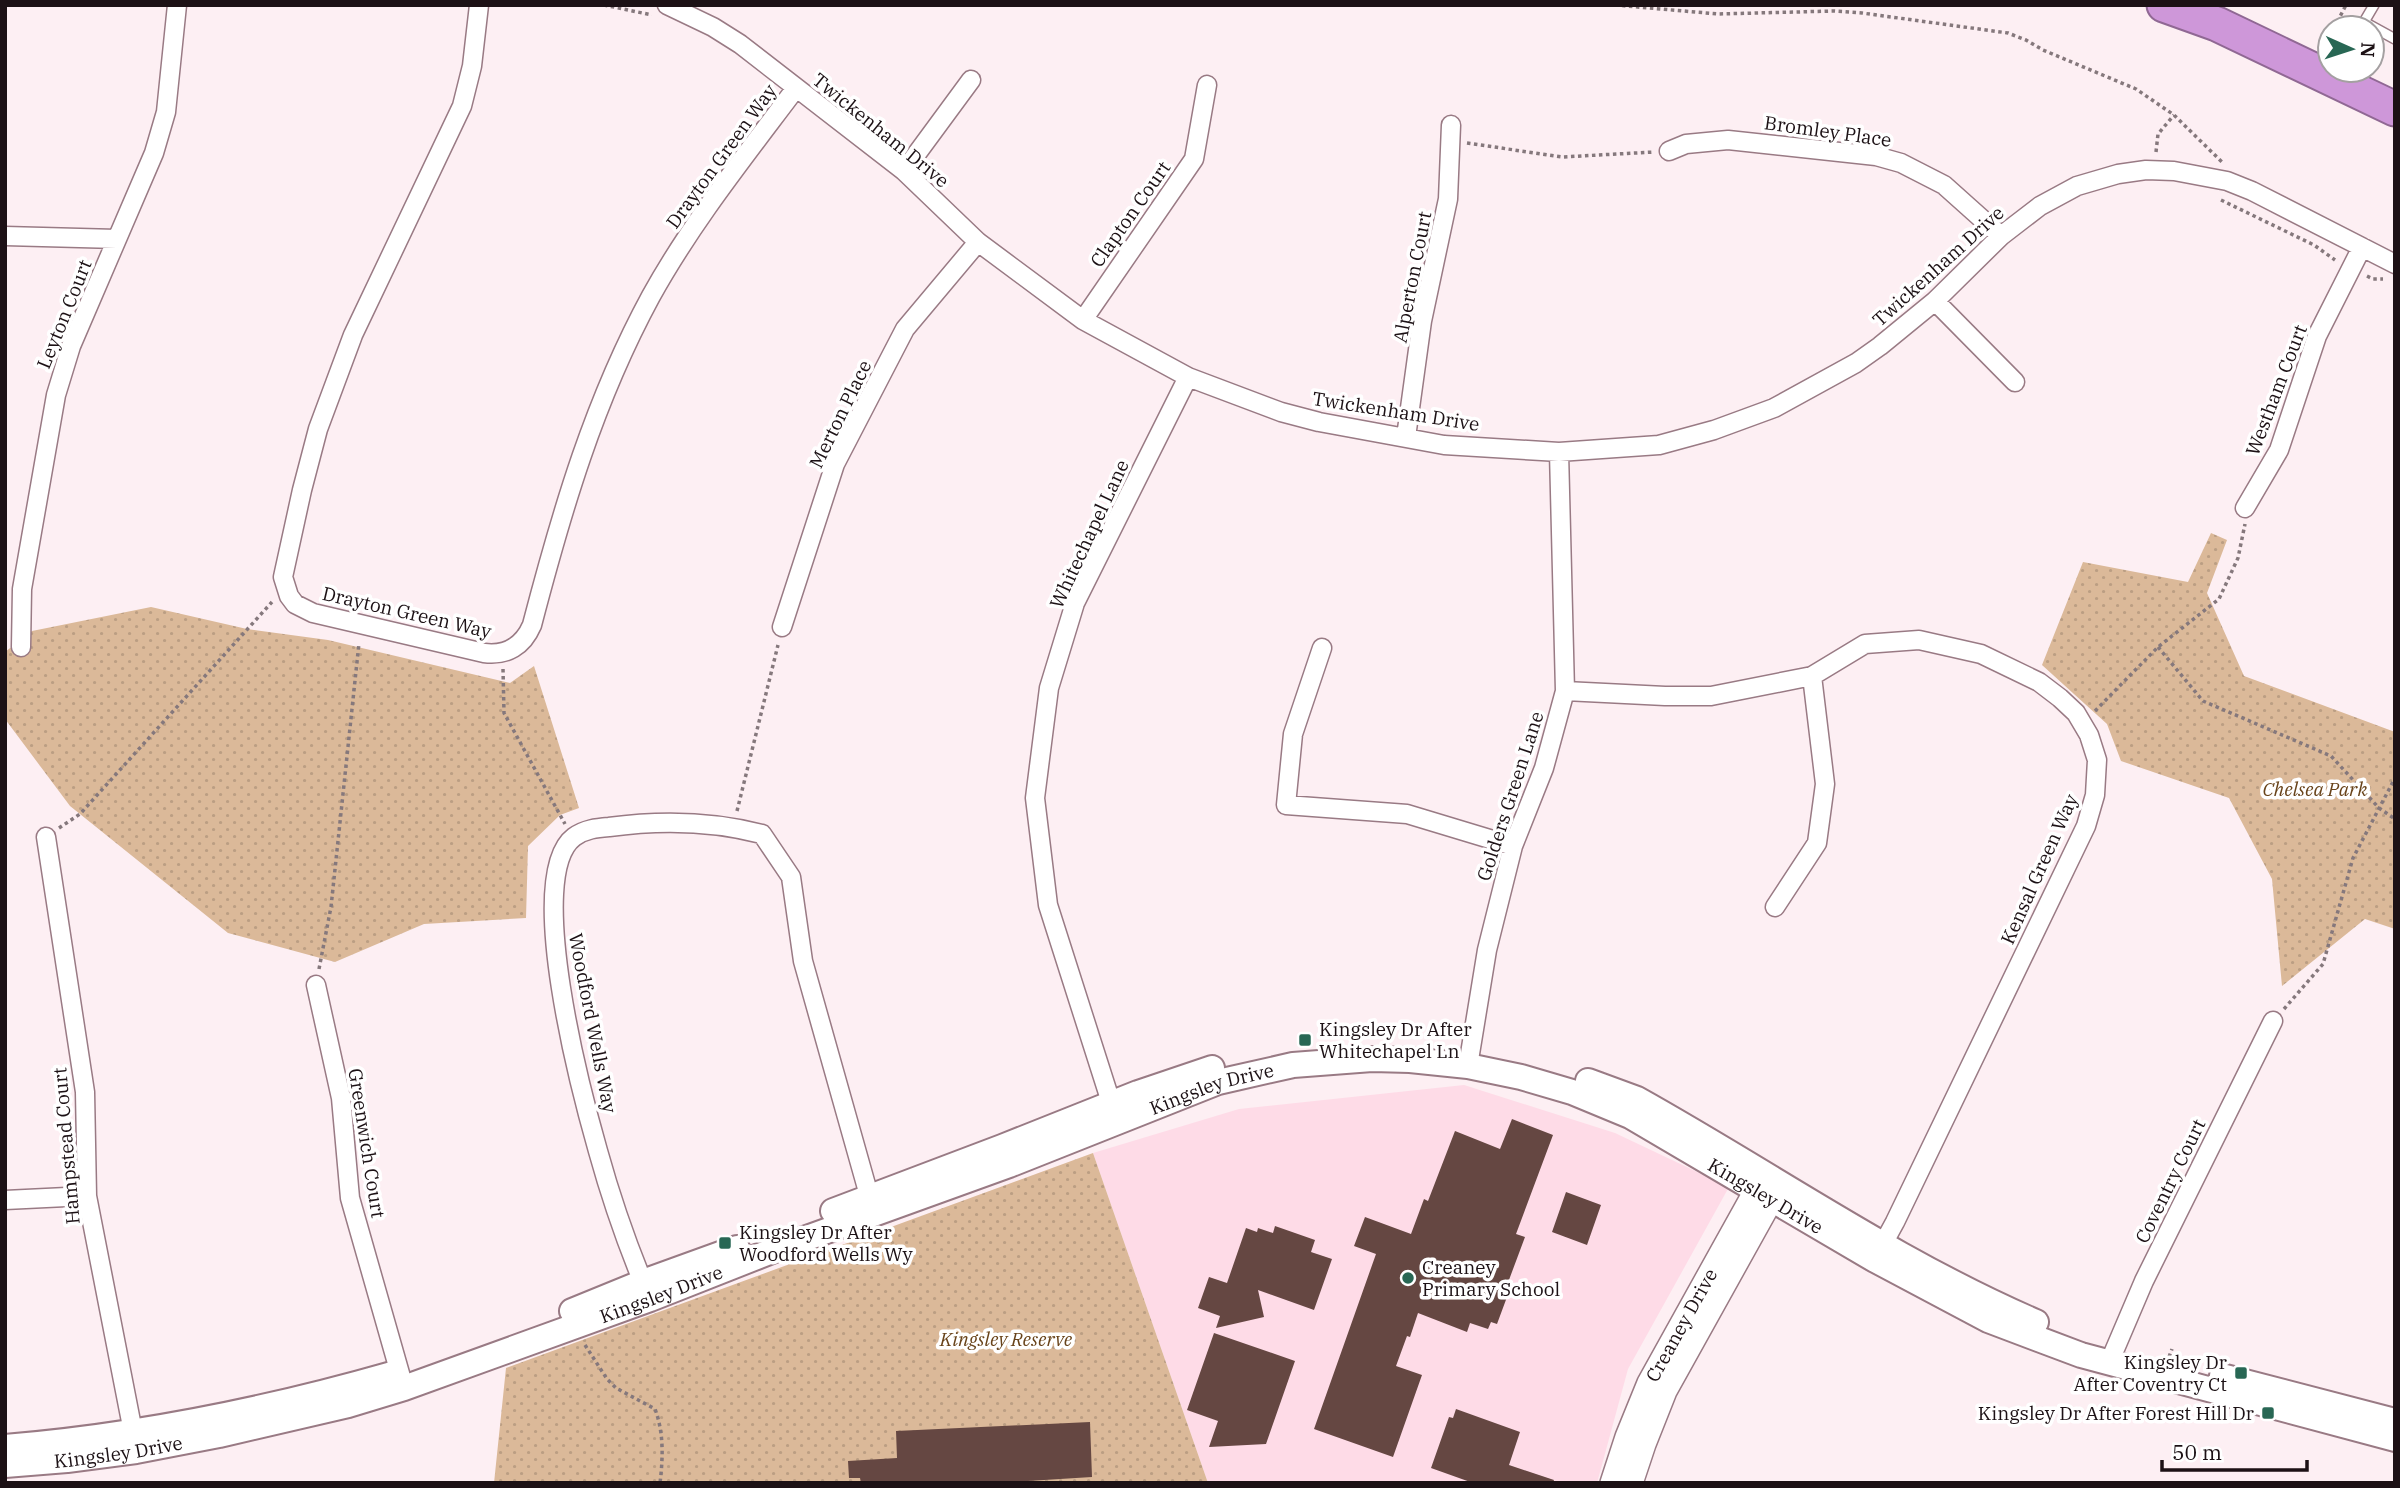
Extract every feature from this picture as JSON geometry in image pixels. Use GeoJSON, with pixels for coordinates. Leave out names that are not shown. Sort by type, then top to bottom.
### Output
{"type":"FeatureCollection","features":[{"type":"Feature","properties":{"kind":"highway"},"geometry":{"type":"LineString","coordinates":[[2164,5],[2217,24],[2395,109]]}},
{"type":"Feature","properties":{"kind":"main road","name":"Kingsley Drive"},"geometry":{"type":"LineString","coordinates":[[5,1465],[134,1442],[300,1418],[871,1205],[1009,1165],[1115,1113],[1219,1082],[1293,1065],[1372,1059],[1470,1058],[1572,1092],[1630,1116],[1768,1187],[1988,1320],[2034,1339],[2395,1421]]}},
{"type":"Feature","properties":{"kind":"main road","name":"Kingsley Drive"},"geometry":{"type":"LineString","coordinates":[[2113,1355],[2395,1439]]}},
{"type":"Feature","properties":{"kind":"main road","name":"Kingsley Drive"},"geometry":{"type":"LineString","coordinates":[[5,1447],[134,1442]]}},
{"type":"Feature","properties":{"kind":"street","name":"Leyton Court"},"geometry":{"type":"LineString","coordinates":[[20,647],[22,589],[56,395],[71,346],[161,131],[169,93],[177,5]]}},
{"type":"Feature","properties":{"kind":"street"},"geometry":{"type":"LineString","coordinates":[[285,588],[284,566],[325,407],[353,335],[462,106],[472,66],[479,5]]}},
{"type":"Feature","properties":{"kind":"street","name":"Twickenham Drive"},"geometry":{"type":"LineString","coordinates":[[667,5],[727,35],[904,171],[978,242],[1083,320],[1188,377],[1281,412],[1319,422],[1444,445],[1559,452],[1659,444],[1714,430],[1774,408],[1856,363],[1935,301],[2001,236],[2040,206],[2077,186],[2118,174],[2160,170],[2200,174],[2239,186],[2362,247],[2392,271]]}},
{"type":"Feature","properties":{"kind":"street"},"geometry":{"type":"LineString","coordinates":[[904,171],[971,80]]}},
{"type":"Feature","properties":{"kind":"street","name":"Clapton Court"},"geometry":{"type":"LineString","coordinates":[[1083,320],[1194,159],[1207,85]]}},
{"type":"Feature","properties":{"kind":"street","name":"Drayton Green Way"},"geometry":{"type":"LineString","coordinates":[[285,588],[295,604],[303,609],[361,624],[484,653],[504,653],[519,645],[533,625],[562,512],[600,403],[633,331],[652,294],[702,214],[796,88]]}},
{"type":"Feature","properties":{"kind":"street","name":"Alperton Court"},"geometry":{"type":"LineString","coordinates":[[1406,437],[1422,321],[1448,200],[1451,133]]}},
{"type":"Feature","properties":{"kind":"street","name":"Bromley Place"},"geometry":{"type":"LineString","coordinates":[[1669,151],[1686,144],[1728,140],[1876,156],[1901,163],[1944,186],[2001,236]]}},
{"type":"Feature","properties":{"kind":"street"},"geometry":{"type":"LineString","coordinates":[[5,236],[117,239]]}},
{"type":"Feature","properties":{"kind":"street","name":"Merton Place"},"geometry":{"type":"LineString","coordinates":[[782,628],[835,464],[905,329],[978,242]]}},
{"type":"Feature","properties":{"kind":"street","name":"Westham Court"},"geometry":{"type":"LineString","coordinates":[[2246,511],[2279,450],[2313,346],[2362,247]]}},
{"type":"Feature","properties":{"kind":"street"},"geometry":{"type":"LineString","coordinates":[[1935,301],[2015,382]]}},
{"type":"Feature","properties":{"kind":"street","name":"Whitechapel Lane"},"geometry":{"type":"LineString","coordinates":[[1115,1113],[1048,905],[1034,798],[1049,688],[1075,603],[1188,377]]}},
{"type":"Feature","properties":{"kind":"street","name":"Golders Green Lane"},"geometry":{"type":"LineString","coordinates":[[1470,1058],[1487,950],[1513,846],[1544,768],[1565,691],[1559,452]]}},
{"type":"Feature","properties":{"kind":"street","name":"Kensal Green Way"},"geometry":{"type":"LineString","coordinates":[[1565,691],[1711,696],[1812,676],[1865,644],[1919,640],[1981,654],[2017,670],[2060,698],[2082,722],[2097,760],[2095,795],[2086,826],[1879,1252]]}},
{"type":"Feature","properties":{"kind":"street"},"geometry":{"type":"LineString","coordinates":[[1322,648],[1293,734],[1286,805],[1407,814],[1513,846]]}},
{"type":"Feature","properties":{"kind":"street"},"geometry":{"type":"LineString","coordinates":[[1775,907],[1817,843],[1825,784],[1812,676]]}},
{"type":"Feature","properties":{"kind":"street"},"geometry":{"type":"LineString","coordinates":[[574,837],[588,830],[649,821],[733,827],[762,834],[791,877],[803,961],[871,1205]]}},
{"type":"Feature","properties":{"kind":"street","name":"Hampstead Court"},"geometry":{"type":"LineString","coordinates":[[46,837],[85,1092],[87,1196],[134,1442]]}},
{"type":"Feature","properties":{"kind":"street","name":"Woodford Wells Way"},"geometry":{"type":"LineString","coordinates":[[574,837],[565,847],[557,866],[553,901],[554,942],[560,984],[598,1153],[646,1291]]}},
{"type":"Feature","properties":{"kind":"street","name":"Greenwich Court"},"geometry":{"type":"LineString","coordinates":[[316,985],[341,1098],[350,1199],[401,1380]]}},
{"type":"Feature","properties":{"kind":"street","name":"Coventry Court"},"geometry":{"type":"LineString","coordinates":[[2113,1355],[2144,1281],[2273,1021]]}},
{"type":"Feature","properties":{"kind":"street","name":"Creaney Drive"},"geometry":{"type":"LineString","coordinates":[[1612,1483],[1649,1383],[1768,1187]]}},
{"type":"Feature","properties":{"kind":"street","name":"Creaney Drive"},"geometry":{"type":"LineString","coordinates":[[1631,1483],[1665,1391],[1768,1187]]}},
{"type":"Feature","properties":{"kind":"street"},"geometry":{"type":"LineString","coordinates":[[5,1199],[87,1196]]}},
{"type":"Feature","properties":{"kind":"lane"},"geometry":{"type":"LineString","coordinates":[[2374,5],[2364,22],[2395,40]]}},
{"type":"Feature","properties":{"kind":"path"},"geometry":{"type":"LineString","coordinates":[[604,5],[651,17],[655,5]]}},
{"type":"Feature","properties":{"kind":"path"},"geometry":{"type":"LineString","coordinates":[[1615,5],[1718,14],[1853,13],[2008,33],[2136,89],[2174,114],[2158,134],[2155,160],[2160,170]]}},
{"type":"Feature","properties":{"kind":"path"},"geometry":{"type":"LineString","coordinates":[[1451,133],[1562,157],[1669,151]]}},
{"type":"Feature","properties":{"kind":"path"},"geometry":{"type":"LineString","coordinates":[[2214,197],[2314,245],[2332,258],[2373,279],[2392,271]]}},
{"type":"Feature","properties":{"kind":"path"},"geometry":{"type":"LineString","coordinates":[[2082,722],[2105,703],[2158,647],[2218,599],[2238,558],[2246,511]]}},
{"type":"Feature","properties":{"kind":"path"},"geometry":{"type":"LineString","coordinates":[[46,837],[80,814],[285,588]]}},
{"type":"Feature","properties":{"kind":"path"},"geometry":{"type":"LineString","coordinates":[[316,985],[331,907],[361,624]]}},
{"type":"Feature","properties":{"kind":"path"},"geometry":{"type":"LineString","coordinates":[[733,827],[782,628]]}},
{"type":"Feature","properties":{"kind":"path"},"geometry":{"type":"LineString","coordinates":[[2158,647],[2203,701],[2331,755],[2379,808],[2395,819]]}},
{"type":"Feature","properties":{"kind":"path"},"geometry":{"type":"LineString","coordinates":[[504,653],[504,713],[574,837]]}},
{"type":"Feature","properties":{"kind":"path"},"geometry":{"type":"LineString","coordinates":[[2273,1021],[2323,964],[2353,858],[2395,778]]}},
{"type":"Feature","properties":{"kind":"path"},"geometry":{"type":"LineString","coordinates":[[580,1339],[607,1379],[617,1388],[655,1409],[661,1424],[663,1460],[660,1483]]}},
{"type":"Feature","properties":{"kind":"shaded area","name":"Creaney Primary School"},"geometry":{"type":"Polygon","coordinates":[[[1464,1085],[1615,1133],[1729,1187],[1628,1369],[1597,1483],[1208,1483],[1093,1153],[1239,1109],[1464,1085]]]}},
{"type":"Feature","properties":{"kind":"green space","name":"Chelsea Park"},"geometry":{"type":"Polygon","coordinates":[[[2211,533],[2227,540],[2207,593],[2244,676],[2395,732],[2395,929],[2365,919],[2282,986],[2272,879],[2229,798],[2121,761],[2107,724],[2042,665],[2083,562],[2188,582],[2211,533]]]}},
{"type":"Feature","properties":{"kind":"green space"},"geometry":{"type":"Polygon","coordinates":[[[151,607],[247,629],[328,640],[510,683],[534,666],[579,808],[560,815],[528,846],[526,918],[424,924],[335,962],[228,933],[70,806],[5,719],[5,652],[32,631],[151,607]]]}},
{"type":"Feature","properties":{"kind":"green space","name":"Kingsley Reserve"},"geometry":{"type":"Polygon","coordinates":[[[1093,1153],[1208,1483],[494,1483],[506,1368],[1093,1153]]]}},
{"type":"Feature","properties":{"kind":"building"},"geometry":{"type":"Polygon","coordinates":[[[1512,1119],[1553,1135],[1516,1234],[1525,1237],[1503,1296],[1507,1297],[1497,1324],[1491,1322],[1488,1329],[1470,1323],[1467,1332],[1418,1313],[1396,1366],[1422,1375],[1393,1457],[1314,1429],[1376,1254],[1354,1246],[1365,1217],[1411,1234],[1424,1199],[1428,1201],[1455,1131],[1500,1149],[1512,1119]]]}},
{"type":"Feature","properties":{"kind":"building"},"geometry":{"type":"Polygon","coordinates":[[[1566,1192],[1601,1205],[1587,1245],[1552,1232],[1566,1192]]]}},
{"type":"Feature","properties":{"kind":"building"},"geometry":{"type":"Polygon","coordinates":[[[1275,1226],[1315,1240],[1311,1252],[1332,1259],[1314,1310],[1258,1290],[1264,1317],[1216,1328],[1220,1316],[1198,1308],[1209,1277],[1227,1283],[1246,1228],[1257,1232],[1258,1228],[1273,1233],[1275,1226]]]}},
{"type":"Feature","properties":{"kind":"building"},"geometry":{"type":"Polygon","coordinates":[[[1214,1333],[1295,1361],[1266,1444],[1209,1447],[1218,1421],[1187,1410],[1214,1333]]]}},
{"type":"Feature","properties":{"kind":"building"},"geometry":{"type":"Polygon","coordinates":[[[1456,1409],[1520,1432],[1509,1465],[1554,1480],[1553,1483],[1473,1483],[1431,1468],[1449,1417],[1453,1418],[1456,1409]]]}},
{"type":"Feature","properties":{"kind":"building"},"geometry":{"type":"Polygon","coordinates":[[[1090,1422],[1092,1477],[995,1483],[861,1483],[860,1478],[849,1478],[848,1461],[897,1458],[896,1431],[1090,1422]]]}},
{"type":"Feature","properties":{"kind":"place","name":"Kingsley Dr After Whitechapel Ln"},"geometry":{"type":"Point","coordinates":[1305,1040]}},
{"type":"Feature","properties":{"kind":"place","name":"Kingsley Dr After Woodford Wells Wy"},"geometry":{"type":"Point","coordinates":[725,1243]}},
{"type":"Feature","properties":{"kind":"place","name":"Creaney Primary School"},"geometry":{"type":"Point","coordinates":[1408,1278]}},
{"type":"Feature","properties":{"kind":"place","name":"Kingsley Dr After Coventry Ct"},"geometry":{"type":"Point","coordinates":[2241,1373]}},
{"type":"Feature","properties":{"kind":"place","name":"Kingsley Dr After Forest Hill Dr"},"geometry":{"type":"Point","coordinates":[2268,1413]}}]}
